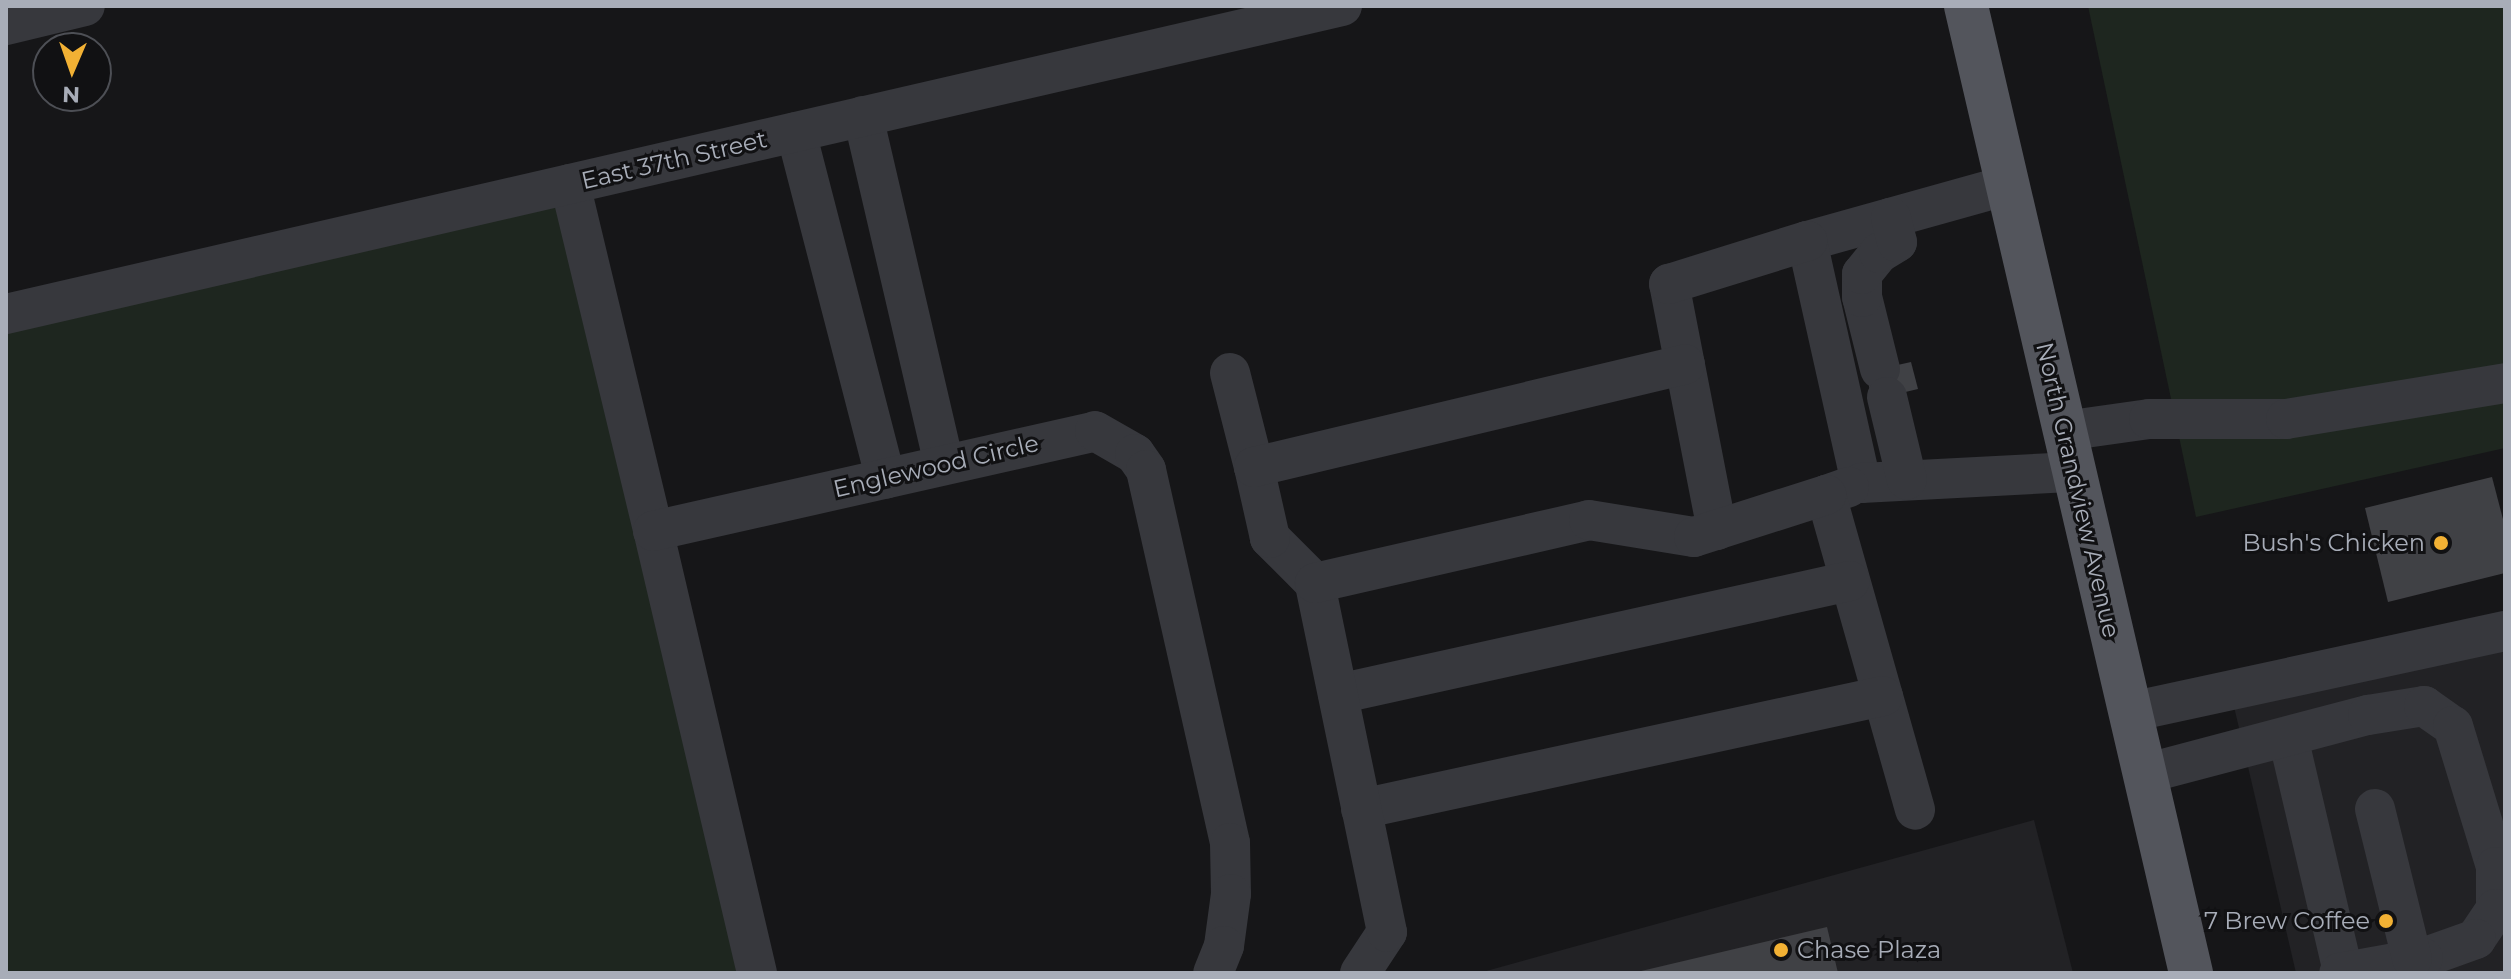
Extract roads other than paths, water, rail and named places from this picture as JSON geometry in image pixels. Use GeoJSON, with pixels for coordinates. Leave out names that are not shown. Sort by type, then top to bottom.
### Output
{"type":"FeatureCollection","features":[{"type":"Feature","properties":{"kind":"main road","name":"North Grandview Avenue"},"geometry":{"type":"LineString","coordinates":[[1966,6],[2191,973]]}},
{"type":"Feature","properties":{"kind":"street"},"geometry":{"type":"LineString","coordinates":[[6,25],[85,6]]}},
{"type":"Feature","properties":{"kind":"street","name":"East 37th Street"},"geometry":{"type":"LineString","coordinates":[[6,314],[1342,6]]}},
{"type":"Feature","properties":{"kind":"street"},"geometry":{"type":"LineString","coordinates":[[863,116],[944,464]]}},
{"type":"Feature","properties":{"kind":"street"},"geometry":{"type":"LineString","coordinates":[[796,132],[886,479]]}},
{"type":"Feature","properties":{"kind":"street"},"geometry":{"type":"LineString","coordinates":[[570,184],[757,973]]}},
{"type":"Feature","properties":{"kind":"street"},"geometry":{"type":"LineString","coordinates":[[1717,530],[1669,284],[1807,241],[2008,185]]}},
{"type":"Feature","properties":{"kind":"street"},"geometry":{"type":"LineString","coordinates":[[1891,218],[1897,242],[1879,253],[1862,274],[1862,297],[1907,480]]}},
{"type":"Feature","properties":{"kind":"street"},"geometry":{"type":"LineString","coordinates":[[1807,241],[1843,489],[1850,581],[1915,810]]}},
{"type":"Feature","properties":{"kind":"street"},"geometry":{"type":"LineString","coordinates":[[1254,467],[1685,364]]}},
{"type":"Feature","properties":{"kind":"street"},"geometry":{"type":"LineString","coordinates":[[1230,373],[1270,538],[1315,583],[1387,932],[1360,973]]}},
{"type":"Feature","properties":{"kind":"street"},"geometry":{"type":"LineString","coordinates":[[2064,431],[2149,419],[2286,419],[2505,383]]}},
{"type":"Feature","properties":{"kind":"street","name":"Englewood Circle"},"geometry":{"type":"LineString","coordinates":[[653,531],[1095,431],[1135,454],[1146,470],[1230,843],[1231,894],[1224,946],[1213,973]]}},
{"type":"Feature","properties":{"kind":"street"},"geometry":{"type":"LineString","coordinates":[[1315,583],[1589,520],[1694,537],[1843,489],[1907,480],[2074,472]]}},
{"type":"Feature","properties":{"kind":"street"},"geometry":{"type":"LineString","coordinates":[[1338,694],[1850,581]]}},
{"type":"Feature","properties":{"kind":"street"},"geometry":{"type":"LineString","coordinates":[[2130,712],[2505,631]]}},
{"type":"Feature","properties":{"kind":"street"},"geometry":{"type":"LineString","coordinates":[[1361,809],[1883,696]]}},
{"type":"Feature","properties":{"kind":"street"},"geometry":{"type":"LineString","coordinates":[[2144,774],[2288,737],[2424,706],[2453,726],[2496,867],[2496,909],[2476,939],[2412,959],[2341,972],[2288,737]]}},
{"type":"Feature","properties":{"kind":"street"},"geometry":{"type":"LineString","coordinates":[[2375,809],[2412,959]]}},
{"type":"Feature","properties":{"kind":"place","name":"Bush's Chicken"},"geometry":{"type":"Point","coordinates":[2441,543]}},
{"type":"Feature","properties":{"kind":"place","name":"7 Brew Coffee"},"geometry":{"type":"Point","coordinates":[2386,921]}},
{"type":"Feature","properties":{"kind":"place","name":"Chase Plaza"},"geometry":{"type":"Point","coordinates":[1781,950]}}]}
